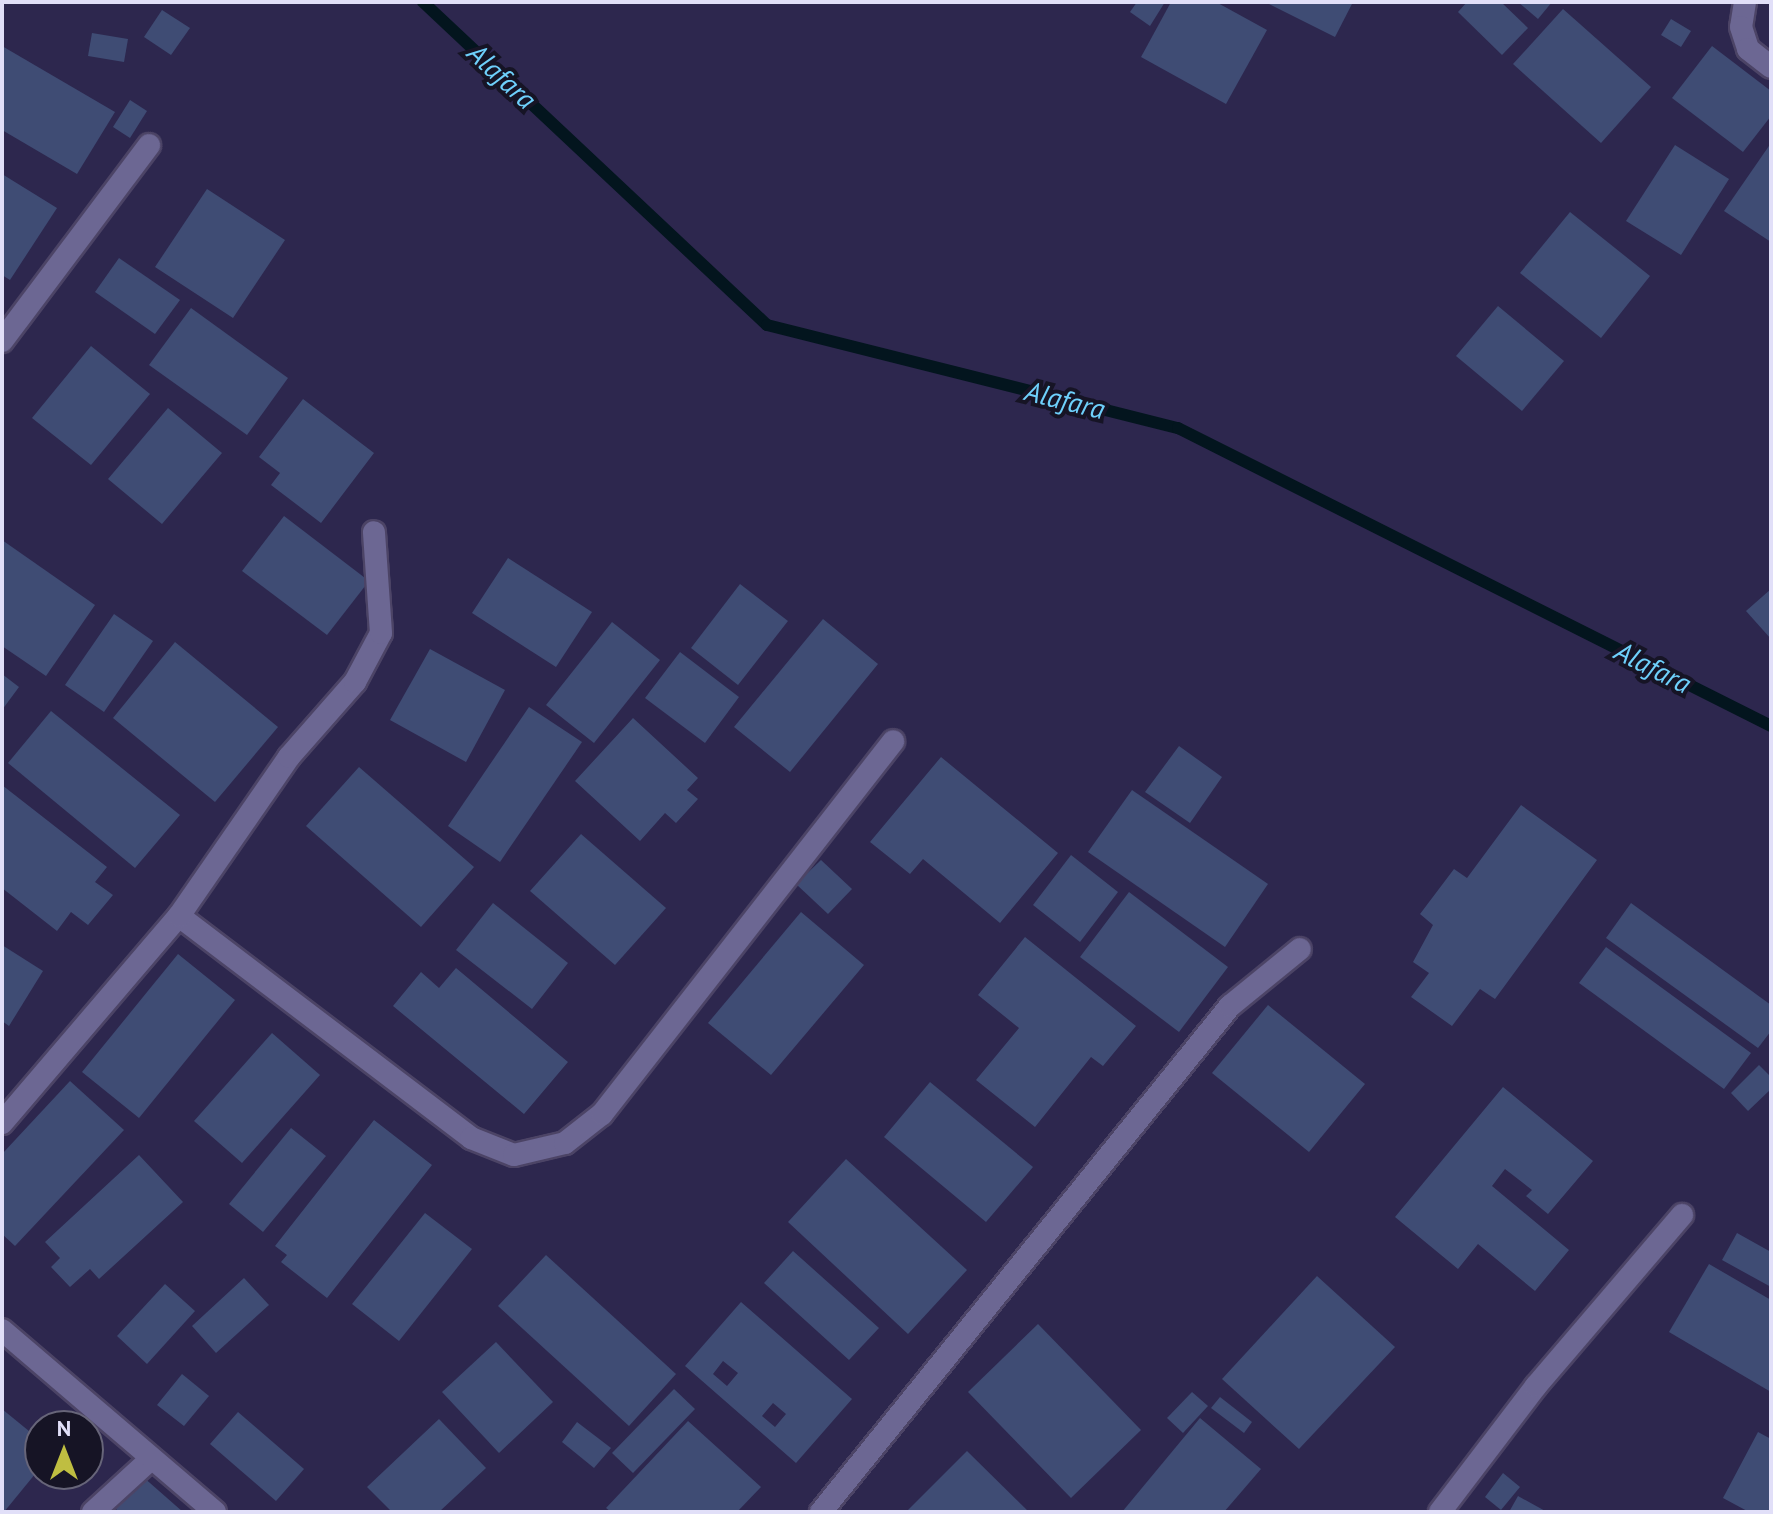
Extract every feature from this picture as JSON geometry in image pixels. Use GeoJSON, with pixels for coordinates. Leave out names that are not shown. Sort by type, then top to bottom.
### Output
{"type":"FeatureCollection","features":[{"type":"Feature","properties":{"kind":"street"},"geometry":{"type":"LineString","coordinates":[[1745,2],[1741,27],[1748,49],[1771,67]]}},
{"type":"Feature","properties":{"kind":"street"},"geometry":{"type":"LineString","coordinates":[[2,341],[149,145]]}},
{"type":"Feature","properties":{"kind":"street"},"geometry":{"type":"LineString","coordinates":[[2,1123],[179,916],[289,757],[374,652],[383,615],[374,532]]}},
{"type":"Feature","properties":{"kind":"street"},"geometry":{"type":"LineString","coordinates":[[179,916],[471,1138],[514,1155],[565,1143],[602,1114],[893,741]]}},
{"type":"Feature","properties":{"kind":"street"},"geometry":{"type":"LineString","coordinates":[[821,1512],[1230,1006],[1300,949]]}},
{"type":"Feature","properties":{"kind":"street"},"geometry":{"type":"LineString","coordinates":[[1440,1512],[1536,1386],[1682,1215]]}},
{"type":"Feature","properties":{"kind":"street"},"geometry":{"type":"LineString","coordinates":[[2,1330],[215,1512]]}},
{"type":"Feature","properties":{"kind":"street"},"geometry":{"type":"LineString","coordinates":[[93,1512],[151,1459]]}},
{"type":"Feature","properties":{"kind":"building"},"geometry":{"type":"Polygon","coordinates":[[[1137,2],[1165,2],[1150,26],[1130,12],[1137,2]]]}},
{"type":"Feature","properties":{"kind":"building"},"geometry":{"type":"Polygon","coordinates":[[[1171,2],[1216,2],[1267,30],[1226,104],[1141,57],[1171,2]]]}},
{"type":"Feature","properties":{"kind":"building"},"geometry":{"type":"Polygon","coordinates":[[[1265,2],[1353,2],[1335,37],[1265,2]]]}},
{"type":"Feature","properties":{"kind":"building"},"geometry":{"type":"Polygon","coordinates":[[[1467,2],[1501,2],[1528,28],[1502,55],[1458,12],[1467,2]]]}},
{"type":"Feature","properties":{"kind":"building"},"geometry":{"type":"Polygon","coordinates":[[[1518,2],[1552,2],[1538,19],[1518,2]]]}},
{"type":"Feature","properties":{"kind":"building"},"geometry":{"type":"Polygon","coordinates":[[[1563,9],[1651,87],[1601,143],[1513,64],[1563,9]]]}},
{"type":"Feature","properties":{"kind":"building"},"geometry":{"type":"Polygon","coordinates":[[[162,10],[190,28],[171,55],[144,37],[162,10]]]}},
{"type":"Feature","properties":{"kind":"building"},"geometry":{"type":"Polygon","coordinates":[[[1671,19],[1691,31],[1681,47],[1661,35],[1671,19]]]}},
{"type":"Feature","properties":{"kind":"building"},"geometry":{"type":"Polygon","coordinates":[[[92,33],[128,39],[124,62],[88,56],[92,33]]]}},
{"type":"Feature","properties":{"kind":"building"},"geometry":{"type":"Polygon","coordinates":[[[2,46],[115,112],[77,174],[2,130],[2,46]]]}},
{"type":"Feature","properties":{"kind":"building"},"geometry":{"type":"Polygon","coordinates":[[[1712,46],[1771,91],[1771,116],[1743,152],[1672,98],[1712,46]]]}},
{"type":"Feature","properties":{"kind":"building"},"geometry":{"type":"Polygon","coordinates":[[[130,100],[147,111],[130,138],[113,127],[130,100]]]}},
{"type":"Feature","properties":{"kind":"building"},"geometry":{"type":"Polygon","coordinates":[[[1771,143],[1771,242],[1724,211],[1771,143]]]}},
{"type":"Feature","properties":{"kind":"building"},"geometry":{"type":"Polygon","coordinates":[[[1675,145],[1729,179],[1681,255],[1626,221],[1675,145]]]}},
{"type":"Feature","properties":{"kind":"building"},"geometry":{"type":"Polygon","coordinates":[[[2,174],[57,208],[10,280],[2,275],[2,174]]]}},
{"type":"Feature","properties":{"kind":"building"},"geometry":{"type":"Polygon","coordinates":[[[207,189],[285,240],[233,318],[155,267],[207,189]]]}},
{"type":"Feature","properties":{"kind":"building"},"geometry":{"type":"Polygon","coordinates":[[[1570,212],[1650,276],[1601,338],[1520,273],[1570,212]]]}},
{"type":"Feature","properties":{"kind":"building"},"geometry":{"type":"Polygon","coordinates":[[[119,258],[180,300],[155,334],[95,292],[119,258]]]}},
{"type":"Feature","properties":{"kind":"building"},"geometry":{"type":"Polygon","coordinates":[[[1498,306],[1564,361],[1522,411],[1456,356],[1498,306]]]}},
{"type":"Feature","properties":{"kind":"building"},"geometry":{"type":"Polygon","coordinates":[[[191,308],[288,378],[247,435],[149,365],[191,308]]]}},
{"type":"Feature","properties":{"kind":"building"},"geometry":{"type":"Polygon","coordinates":[[[91,346],[150,394],[91,465],[32,418],[91,346]]]}},
{"type":"Feature","properties":{"kind":"building"},"geometry":{"type":"Polygon","coordinates":[[[303,399],[374,453],[321,523],[271,485],[280,473],[259,457],[303,399]]]}},
{"type":"Feature","properties":{"kind":"building"},"geometry":{"type":"Polygon","coordinates":[[[168,408],[222,453],[162,524],[108,479],[168,408]]]}},
{"type":"Feature","properties":{"kind":"building"},"geometry":{"type":"Polygon","coordinates":[[[284,516],[369,581],[327,635],[242,571],[284,516]]]}},
{"type":"Feature","properties":{"kind":"building"},"geometry":{"type":"Polygon","coordinates":[[[2,540],[95,605],[46,676],[2,646],[2,540]]]}},
{"type":"Feature","properties":{"kind":"building"},"geometry":{"type":"Polygon","coordinates":[[[508,558],[592,612],[556,667],[472,613],[508,558]]]}},
{"type":"Feature","properties":{"kind":"building"},"geometry":{"type":"Polygon","coordinates":[[[740,584],[788,621],[738,685],[691,648],[740,584]]]}},
{"type":"Feature","properties":{"kind":"building"},"geometry":{"type":"Polygon","coordinates":[[[1771,589],[1771,639],[1746,611],[1771,589]]]}},
{"type":"Feature","properties":{"kind":"building"},"geometry":{"type":"Polygon","coordinates":[[[114,614],[153,641],[104,712],[65,685],[114,614]]]}},
{"type":"Feature","properties":{"kind":"building"},"geometry":{"type":"Polygon","coordinates":[[[823,619],[878,664],[790,772],[734,727],[823,619]]]}},
{"type":"Feature","properties":{"kind":"building"},"geometry":{"type":"Polygon","coordinates":[[[612,622],[660,660],[594,743],[546,705],[612,622]]]}},
{"type":"Feature","properties":{"kind":"building"},"geometry":{"type":"Polygon","coordinates":[[[175,642],[278,727],[215,802],[113,718],[175,642]]]}},
{"type":"Feature","properties":{"kind":"building"},"geometry":{"type":"Polygon","coordinates":[[[430,649],[505,690],[466,762],[390,720],[430,649]]]}},
{"type":"Feature","properties":{"kind":"building"},"geometry":{"type":"Polygon","coordinates":[[[680,652],[739,697],[705,743],[645,698],[680,652]]]}},
{"type":"Feature","properties":{"kind":"building"},"geometry":{"type":"Polygon","coordinates":[[[2,674],[19,687],[2,710],[2,674]]]}},
{"type":"Feature","properties":{"kind":"building"},"geometry":{"type":"Polygon","coordinates":[[[529,707],[582,742],[500,862],[448,826],[529,707]]]}},
{"type":"Feature","properties":{"kind":"building"},"geometry":{"type":"Polygon","coordinates":[[[51,711],[180,815],[135,868],[8,763],[51,711]]]}},
{"type":"Feature","properties":{"kind":"building"},"geometry":{"type":"Polygon","coordinates":[[[633,718],[698,778],[687,790],[698,799],[676,823],[665,813],[640,841],[575,781],[633,718]]]}},
{"type":"Feature","properties":{"kind":"building"},"geometry":{"type":"Polygon","coordinates":[[[1179,746],[1222,777],[1190,823],[1145,792],[1179,746]]]}},
{"type":"Feature","properties":{"kind":"building"},"geometry":{"type":"Polygon","coordinates":[[[941,757],[1058,853],[1000,923],[923,859],[910,874],[870,842],[941,757]]]}},
{"type":"Feature","properties":{"kind":"building"},"geometry":{"type":"Polygon","coordinates":[[[359,767],[474,867],[421,927],[306,826],[359,767]]]}},
{"type":"Feature","properties":{"kind":"building"},"geometry":{"type":"Polygon","coordinates":[[[2,785],[107,867],[95,882],[113,895],[88,925],[71,912],[57,931],[2,888],[2,785]]]}},
{"type":"Feature","properties":{"kind":"building"},"geometry":{"type":"Polygon","coordinates":[[[1132,790],[1268,884],[1225,947],[1088,852],[1132,790]]]}},
{"type":"Feature","properties":{"kind":"building"},"geometry":{"type":"Polygon","coordinates":[[[1521,805],[1597,860],[1495,999],[1480,989],[1452,1026],[1411,997],[1429,973],[1413,962],[1433,925],[1420,914],[1454,869],[1467,878],[1521,805]]]}},
{"type":"Feature","properties":{"kind":"building"},"geometry":{"type":"Polygon","coordinates":[[[581,834],[666,908],[615,965],[530,891],[581,834]]]}},
{"type":"Feature","properties":{"kind":"building"},"geometry":{"type":"Polygon","coordinates":[[[1071,855],[1118,892],[1080,942],[1033,905],[1071,855]]]}},
{"type":"Feature","properties":{"kind":"building"},"geometry":{"type":"Polygon","coordinates":[[[821,860],[852,889],[828,914],[796,884],[821,860]]]}},
{"type":"Feature","properties":{"kind":"building"},"geometry":{"type":"Polygon","coordinates":[[[1129,892],[1228,967],[1179,1032],[1080,957],[1129,892]]]}},
{"type":"Feature","properties":{"kind":"building"},"geometry":{"type":"Polygon","coordinates":[[[493,903],[568,963],[532,1009],[456,950],[493,903]]]}},
{"type":"Feature","properties":{"kind":"building"},"geometry":{"type":"Polygon","coordinates":[[[1631,903],[1771,1005],[1771,1031],[1758,1048],[1606,938],[1631,903]]]}},
{"type":"Feature","properties":{"kind":"building"},"geometry":{"type":"Polygon","coordinates":[[[801,912],[864,965],[771,1075],[708,1023],[801,912]]]}},
{"type":"Feature","properties":{"kind":"building"},"geometry":{"type":"Polygon","coordinates":[[[1025,937],[1136,1026],[1103,1066],[1091,1057],[1035,1127],[976,1080],[1019,1028],[978,995],[1025,937]]]}},
{"type":"Feature","properties":{"kind":"building"},"geometry":{"type":"Polygon","coordinates":[[[2,945],[43,971],[9,1026],[2,1021],[2,945]]]}},
{"type":"Feature","properties":{"kind":"building"},"geometry":{"type":"Polygon","coordinates":[[[1606,947],[1751,1053],[1724,1089],[1579,983],[1606,947]]]}},
{"type":"Feature","properties":{"kind":"building"},"geometry":{"type":"Polygon","coordinates":[[[178,954],[235,1000],[139,1118],[82,1072],[178,954]]]}},
{"type":"Feature","properties":{"kind":"building"},"geometry":{"type":"Polygon","coordinates":[[[456,968],[568,1062],[524,1114],[393,1006],[421,972],[439,988],[456,968]]]}},
{"type":"Feature","properties":{"kind":"building"},"geometry":{"type":"Polygon","coordinates":[[[1268,1005],[1365,1084],[1309,1152],[1212,1073],[1268,1005]]]}},
{"type":"Feature","properties":{"kind":"building"},"geometry":{"type":"Polygon","coordinates":[[[272,1033],[320,1075],[242,1163],[194,1121],[272,1033]]]}},
{"type":"Feature","properties":{"kind":"building"},"geometry":{"type":"Polygon","coordinates":[[[1759,1065],[1771,1077],[1771,1089],[1748,1111],[1731,1093],[1759,1065]]]}},
{"type":"Feature","properties":{"kind":"building"},"geometry":{"type":"Polygon","coordinates":[[[70,1081],[124,1130],[15,1246],[2,1234],[2,1154],[70,1081]]]}},
{"type":"Feature","properties":{"kind":"building"},"geometry":{"type":"Polygon","coordinates":[[[930,1082],[1033,1167],[986,1222],[884,1137],[930,1082]]]}},
{"type":"Feature","properties":{"kind":"building"},"geometry":{"type":"Polygon","coordinates":[[[1503,1087],[1593,1161],[1548,1214],[1526,1196],[1532,1190],[1505,1169],[1492,1186],[1569,1250],[1535,1291],[1478,1244],[1458,1269],[1395,1217],[1503,1087]]]}},
{"type":"Feature","properties":{"kind":"building"},"geometry":{"type":"Polygon","coordinates":[[[374,1120],[432,1165],[327,1298],[281,1262],[287,1255],[275,1246],[374,1120]]]}},
{"type":"Feature","properties":{"kind":"building"},"geometry":{"type":"Polygon","coordinates":[[[291,1128],[326,1156],[263,1232],[229,1204],[291,1128]]]}},
{"type":"Feature","properties":{"kind":"building"},"geometry":{"type":"Polygon","coordinates":[[[139,1155],[183,1202],[99,1279],[90,1269],[70,1287],[51,1267],[60,1258],[45,1242],[139,1155]]]}},
{"type":"Feature","properties":{"kind":"building"},"geometry":{"type":"Polygon","coordinates":[[[846,1159],[967,1270],[908,1334],[788,1222],[846,1159]]]}},
{"type":"Feature","properties":{"kind":"building"},"geometry":{"type":"Polygon","coordinates":[[[425,1213],[472,1249],[399,1341],[352,1304],[425,1213]]]}},
{"type":"Feature","properties":{"kind":"building"},"geometry":{"type":"Polygon","coordinates":[[[1737,1233],[1771,1252],[1771,1287],[1722,1260],[1737,1233]]]}},
{"type":"Feature","properties":{"kind":"building"},"geometry":{"type":"Polygon","coordinates":[[[793,1251],[879,1328],[849,1360],[764,1283],[793,1251]]]}},
{"type":"Feature","properties":{"kind":"building"},"geometry":{"type":"Polygon","coordinates":[[[546,1255],[676,1374],[629,1426],[498,1306],[546,1255]]]}},
{"type":"Feature","properties":{"kind":"building"},"geometry":{"type":"Polygon","coordinates":[[[1709,1264],[1771,1300],[1771,1392],[1669,1332],[1709,1264]]]}},
{"type":"Feature","properties":{"kind":"building"},"geometry":{"type":"Polygon","coordinates":[[[1317,1276],[1395,1347],[1299,1449],[1222,1379],[1317,1276]]]}},
{"type":"Feature","properties":{"kind":"building"},"geometry":{"type":"Polygon","coordinates":[[[244,1278],[269,1305],[216,1353],[192,1326],[244,1278]]]}},
{"type":"Feature","properties":{"kind":"building"},"geometry":{"type":"Polygon","coordinates":[[[165,1284],[195,1311],[147,1364],[117,1336],[165,1284]]]}},
{"type":"Feature","properties":{"kind":"building"},"geometry":{"type":"Polygon","coordinates":[[[741,1302],[852,1399],[796,1463],[685,1366],[741,1302]],[[723,1361],[713,1374],[727,1386],[738,1373],[723,1361]],[[773,1403],[762,1416],[775,1427],[786,1414],[773,1403]]]}},
{"type":"Feature","properties":{"kind":"building"},"geometry":{"type":"Polygon","coordinates":[[[1038,1324],[1141,1430],[1071,1498],[968,1392],[1038,1324]]]}},
{"type":"Feature","properties":{"kind":"building"},"geometry":{"type":"Polygon","coordinates":[[[496,1342],[553,1402],[499,1453],[442,1392],[496,1342]]]}},
{"type":"Feature","properties":{"kind":"building"},"geometry":{"type":"Polygon","coordinates":[[[182,1374],[209,1396],[184,1426],[157,1405],[182,1374]]]}},
{"type":"Feature","properties":{"kind":"building"},"geometry":{"type":"Polygon","coordinates":[[[674,1389],[695,1409],[633,1473],[612,1453],[674,1389]]]}},
{"type":"Feature","properties":{"kind":"building"},"geometry":{"type":"Polygon","coordinates":[[[1192,1392],[1208,1406],[1183,1433],[1167,1418],[1192,1392]]]}},
{"type":"Feature","properties":{"kind":"building"},"geometry":{"type":"Polygon","coordinates":[[[1220,1397],[1252,1422],[1244,1433],[1211,1408],[1220,1397]]]}},
{"type":"Feature","properties":{"kind":"building"},"geometry":{"type":"Polygon","coordinates":[[[2,1409],[24,1427],[24,1488],[4,1512],[2,1409]]]}},
{"type":"Feature","properties":{"kind":"building"},"geometry":{"type":"Polygon","coordinates":[[[238,1412],[304,1469],[276,1501],[210,1444],[238,1412]]]}},
{"type":"Feature","properties":{"kind":"building"},"geometry":{"type":"Polygon","coordinates":[[[1200,1418],[1261,1469],[1224,1512],[1122,1512],[1200,1418]]]}},
{"type":"Feature","properties":{"kind":"building"},"geometry":{"type":"Polygon","coordinates":[[[439,1419],[486,1468],[439,1512],[392,1512],[367,1487],[439,1419]]]}},
{"type":"Feature","properties":{"kind":"building"},"geometry":{"type":"Polygon","coordinates":[[[688,1421],[761,1487],[737,1512],[611,1512],[606,1508],[688,1421]]]}},
{"type":"Feature","properties":{"kind":"building"},"geometry":{"type":"Polygon","coordinates":[[[577,1422],[611,1448],[594,1468],[562,1442],[577,1422]]]}},
{"type":"Feature","properties":{"kind":"building"},"geometry":{"type":"Polygon","coordinates":[[[1758,1432],[1771,1439],[1771,1512],[1749,1512],[1723,1498],[1758,1432]]]}},
{"type":"Feature","properties":{"kind":"building"},"geometry":{"type":"Polygon","coordinates":[[[967,1451],[1029,1512],[906,1512],[967,1451]]]}},
{"type":"Feature","properties":{"kind":"building"},"geometry":{"type":"Polygon","coordinates":[[[1503,1473],[1520,1487],[1501,1510],[1485,1497],[1503,1473]]]}},
{"type":"Feature","properties":{"kind":"building"},"geometry":{"type":"Polygon","coordinates":[[[142,1476],[183,1512],[119,1512],[114,1507],[142,1476]]]}},
{"type":"Feature","properties":{"kind":"building"},"geometry":{"type":"Polygon","coordinates":[[[1518,1496],[1547,1512],[1509,1512],[1518,1496]]]}},
{"type":"Feature","properties":{"kind":"waterway","name":"Alafara"},"geometry":{"type":"LineString","coordinates":[[423,2],[767,325],[1178,428],[1771,726]]}}]}
